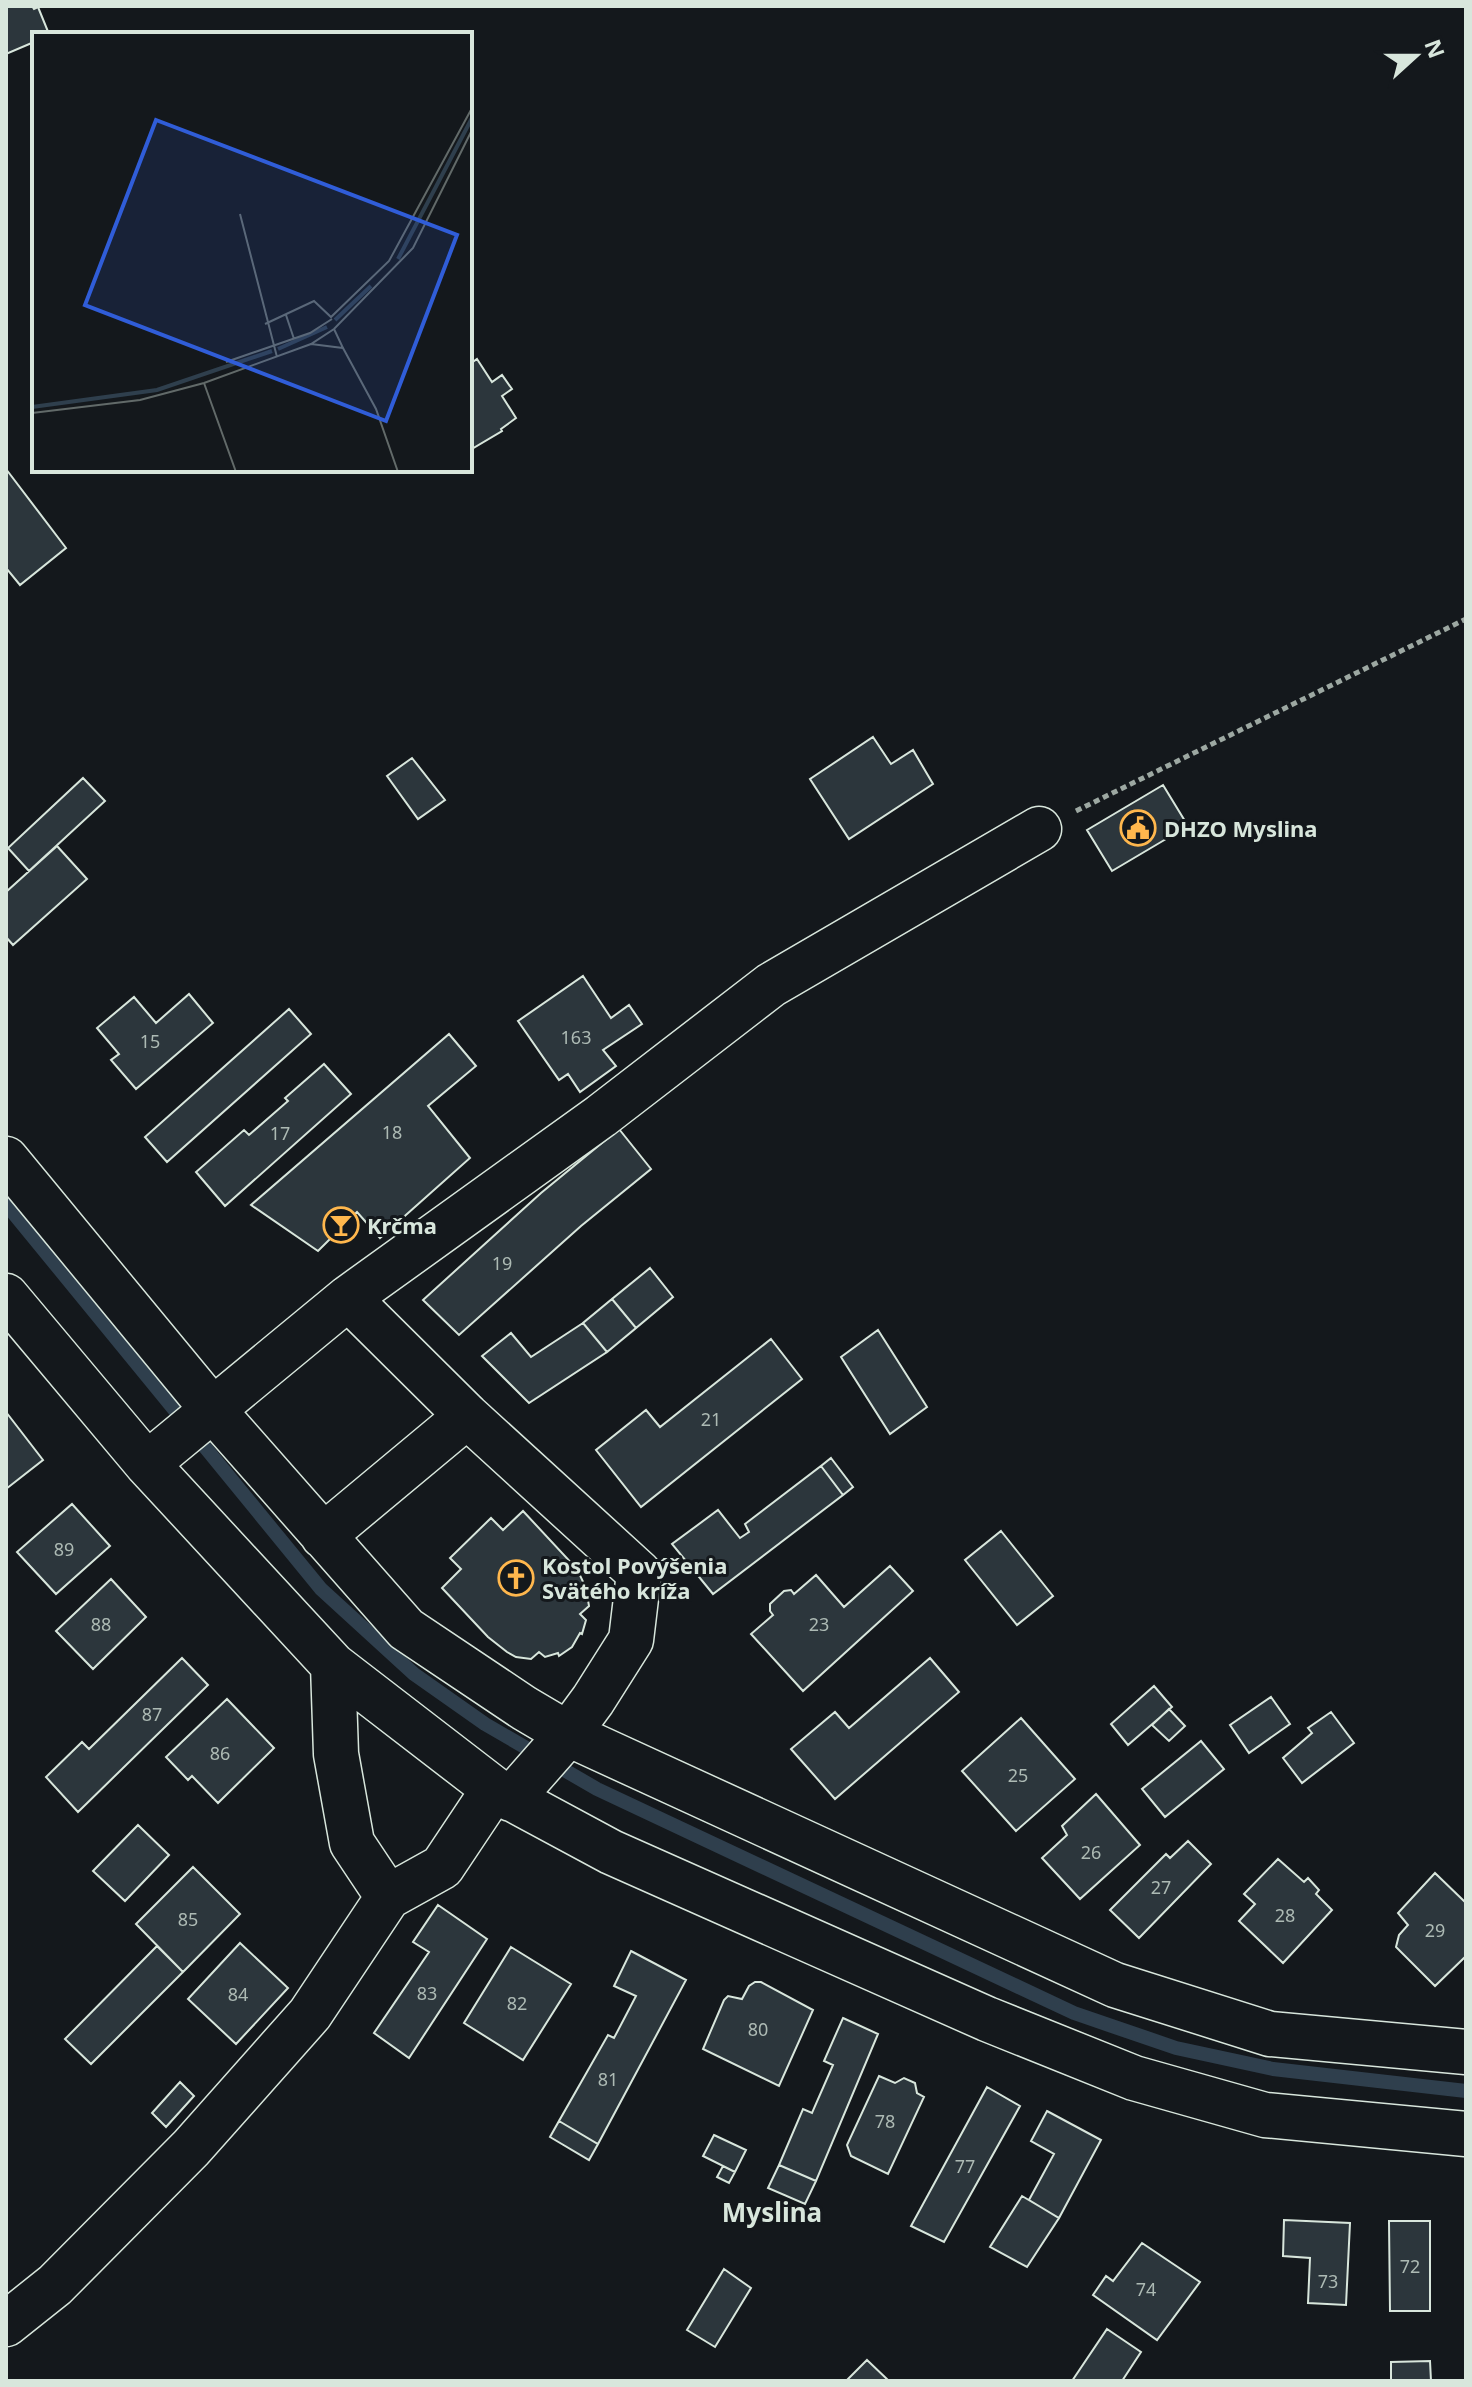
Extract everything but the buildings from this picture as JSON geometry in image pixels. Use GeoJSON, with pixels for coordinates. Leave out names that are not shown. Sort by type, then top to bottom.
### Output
{"type":"FeatureCollection","features":[{"type":"Feature","properties":{"kind":"street"},"geometry":{"type":"LineString","coordinates":[[157,1456],[348,1298],[601,1116],[771,985],[1039,829]]}},
{"type":"Feature","properties":{"kind":"street"},"geometry":{"type":"LineString","coordinates":[[6,1159],[213,1410],[406,1629],[566,1736],[1115,1985],[1270,2034],[1466,2052]]}},
{"type":"Feature","properties":{"kind":"street"},"geometry":{"type":"LineString","coordinates":[[6,1296],[157,1456],[333,1665],[510,1790],[611,1852],[987,2019],[1134,2078],[1265,2115],[1466,2134]]}},
{"type":"Feature","properties":{"kind":"street"},"geometry":{"type":"LineString","coordinates":[[6,2324],[55,2285],[191,2148],[310,2014],[388,1897],[442,1867],[510,1790],[566,1736],[631,1640],[639,1573],[467,1416],[348,1298]]}},
{"type":"Feature","properties":{"kind":"street"},"geometry":{"type":"LineString","coordinates":[[323,1536],[467,1416]]}},
{"type":"Feature","properties":{"kind":"street"},"geometry":{"type":"LineString","coordinates":[[333,1665],[336,1754],[352,1843],[388,1897]]}},
{"type":"Feature","properties":{"kind":"path"},"geometry":{"type":"LineString","coordinates":[[1039,829],[1466,619]]}},
{"type":"Feature","properties":{"kind":"waterway"},"geometry":{"type":"LineString","coordinates":[[6,1204],[321,1589],[414,1674],[485,1724],[597,1789],[1074,2013],[1176,2048],[1273,2069],[1466,2091]]}},
{"type":"Feature","properties":{"kind":"place","name":"DHZO Myslina"},"geometry":{"type":"Point","coordinates":[1138,828]}},
{"type":"Feature","properties":{"kind":"place","name":"Krčma"},"geometry":{"type":"Point","coordinates":[341,1225]}},
{"type":"Feature","properties":{"kind":"place","name":"Kostol Povýšenia Svätého kríža"},"geometry":{"type":"Point","coordinates":[516,1578]}},
{"type":"Feature","properties":{"kind":"district","name":"Myslina"},"geometry":{"type":"Point","coordinates":[772,2212]}}]}
